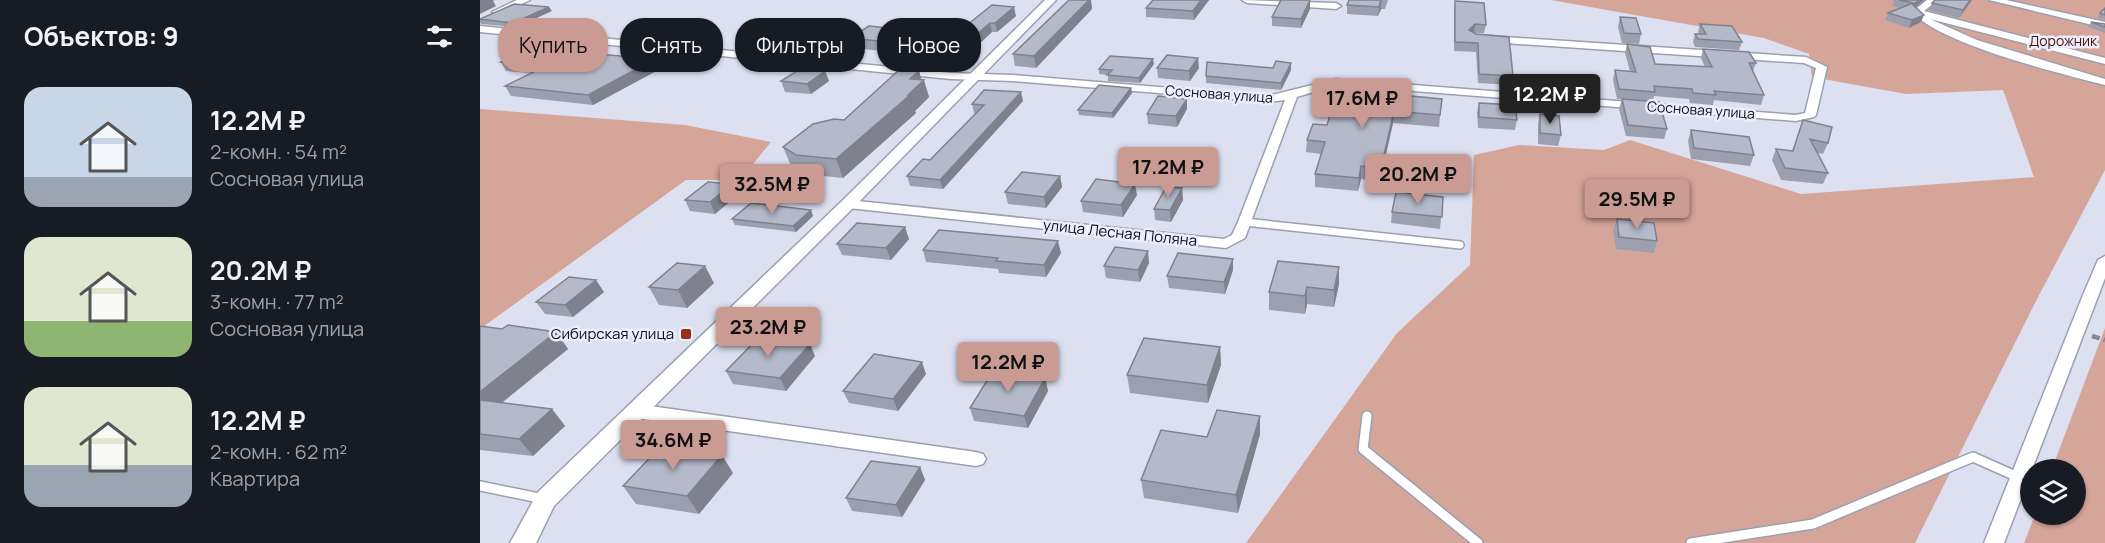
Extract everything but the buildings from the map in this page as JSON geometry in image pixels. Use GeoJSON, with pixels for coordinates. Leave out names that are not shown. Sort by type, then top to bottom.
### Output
{"type":"FeatureCollection","features":[{"type":"Feature","properties":{"kind":"street"},"geometry":{"type":"LineString","coordinates":[[489,15],[525,0]]}},
{"type":"Feature","properties":{"kind":"street"},"geometry":{"type":"LineString","coordinates":[[523,543],[546,499],[848,204],[1051,0]]}},
{"type":"Feature","properties":{"kind":"street"},"geometry":{"type":"LineString","coordinates":[[1247,0],[1336,6]]}},
{"type":"Feature","properties":{"kind":"street"},"geometry":{"type":"LineString","coordinates":[[1917,12],[1934,0]]}},
{"type":"Feature","properties":{"kind":"street"},"geometry":{"type":"LineString","coordinates":[[1994,0],[2105,25]]}},
{"type":"Feature","properties":{"kind":"street"},"geometry":{"type":"LineString","coordinates":[[1917,12],[2105,61]]}},
{"type":"Feature","properties":{"kind":"street"},"geometry":{"type":"LineString","coordinates":[[1917,12],[1934,27],[2105,82]]}},
{"type":"Feature","properties":{"kind":"street","name":"Сосновая улица"},"geometry":{"type":"LineString","coordinates":[[480,29],[973,77],[1012,78],[1268,99],[1292,96],[1312,86],[1336,82],[1796,118],[1810,115],[1822,67],[1806,60],[1475,38]]}},
{"type":"Feature","properties":{"kind":"street","name":"улица Лесная Поляна"},"geometry":{"type":"LineString","coordinates":[[848,204],[1226,244],[1238,238],[1292,96]]}},
{"type":"Feature","properties":{"kind":"street"},"geometry":{"type":"LineString","coordinates":[[2029,459],[2074,331],[2105,260]]}},
{"type":"Feature","properties":{"kind":"street"},"geometry":{"type":"LineString","coordinates":[[636,411],[976,459]]}},
{"type":"Feature","properties":{"kind":"street"},"geometry":{"type":"LineString","coordinates":[[1994,543],[2020,484]]}},
{"type":"Feature","properties":{"kind":"lane"},"geometry":{"type":"LineString","coordinates":[[1245,222],[1460,245]]}},
{"type":"Feature","properties":{"kind":"lane"},"geometry":{"type":"LineString","coordinates":[[1367,416],[1363,449],[1478,543]]}},
{"type":"Feature","properties":{"kind":"lane"},"geometry":{"type":"LineString","coordinates":[[1691,543],[1813,524],[1973,457],[2020,478]]}},
{"type":"Feature","properties":{"kind":"lane"},"geometry":{"type":"LineString","coordinates":[[480,486],[546,499]]}},
{"type":"Feature","properties":{"kind":"green space","name":"Дорожник"},"geometry":{"type":"Polygon","coordinates":[[[1551,0],[2105,0],[2105,170],[2036,301],[1915,543],[1246,543],[1397,333],[1470,265],[1474,155],[1519,145],[1604,150],[1630,140],[1801,194],[2034,177],[2003,90],[1906,94],[1812,77],[1809,54],[1764,38],[1551,0]]]}},
{"type":"Feature","properties":{"kind":"green space"},"geometry":{"type":"Polygon","coordinates":[[[480,109],[685,125],[771,142],[740,180],[686,180],[484,326],[480,326],[480,109]]]}},
{"type":"Feature","properties":{"kind":"green space"},"geometry":{"type":"Polygon","coordinates":[[[2105,328],[2105,543],[2024,543],[2031,525],[2086,525],[2086,459],[2056,459],[2105,328]]]}},
{"type":"Feature","properties":{"kind":"place","name":"Сибирская улица"},"geometry":{"type":"Point","coordinates":[686,334]}}]}
